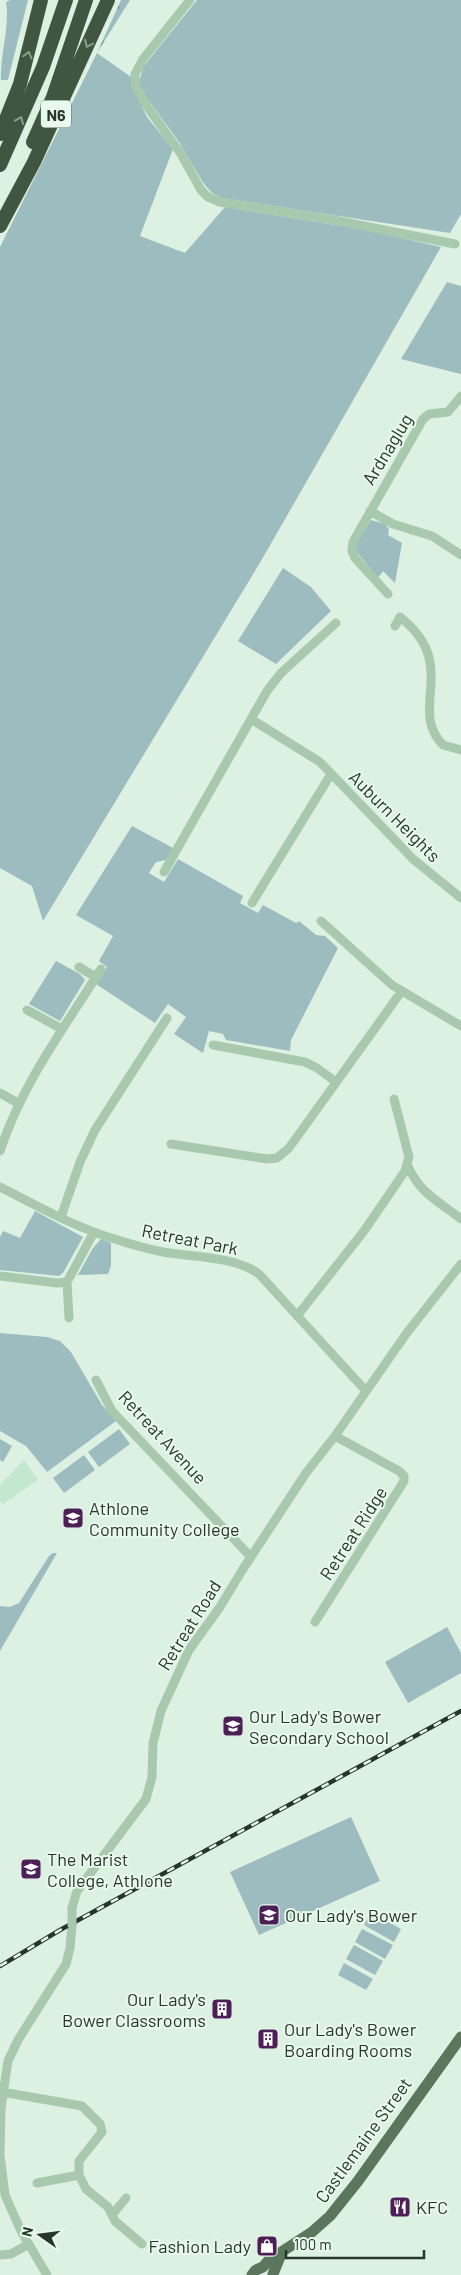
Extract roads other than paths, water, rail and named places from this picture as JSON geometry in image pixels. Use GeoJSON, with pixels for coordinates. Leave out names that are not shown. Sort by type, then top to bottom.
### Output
{"type":"FeatureCollection","features":[{"type":"Feature","properties":{"kind":"highway","name":"N6"},"geometry":{"type":"LineString","coordinates":[[0,134],[20,84],[41,0]]}},
{"type":"Feature","properties":{"kind":"highway","name":"N6"},"geometry":{"type":"LineString","coordinates":[[0,165],[43,67],[66,0]]}},
{"type":"Feature","properties":{"kind":"highway","name":"N6"},"geometry":{"type":"LineString","coordinates":[[0,212],[53,97],[86,0]]}},
{"type":"Feature","properties":{"kind":"highway","name":"N6"},"geometry":{"type":"LineString","coordinates":[[0,226],[34,162],[108,0]]}},
{"type":"Feature","properties":{"kind":"main road","name":"Castlemaine Street"},"geometry":{"type":"LineString","coordinates":[[252,2275],[256,2270],[270,2272],[270,2260],[320,2225],[343,2200],[461,2038]]}},
{"type":"Feature","properties":{"kind":"street"},"geometry":{"type":"LineString","coordinates":[[190,0],[143,59],[135,74],[136,87],[146,105],[181,154],[205,194],[220,202],[334,220],[455,244]]}},
{"type":"Feature","properties":{"kind":"street","name":"Ardnaglug"},"geometry":{"type":"LineString","coordinates":[[388,594],[355,558],[352,551],[354,539],[423,419],[429,414],[448,412],[461,396]]}},
{"type":"Feature","properties":{"kind":"street","name":"Ardnaglug"},"geometry":{"type":"LineString","coordinates":[[370,511],[404,529],[432,536],[461,555]]}},
{"type":"Feature","properties":{"kind":"street"},"geometry":{"type":"LineString","coordinates":[[395,626],[400,617],[412,625],[432,647],[438,674],[432,718],[433,730],[443,744],[461,750]]}},
{"type":"Feature","properties":{"kind":"street"},"geometry":{"type":"LineString","coordinates":[[164,872],[274,681],[336,623]]}},
{"type":"Feature","properties":{"kind":"street","name":"Auburn Heights"},"geometry":{"type":"LineString","coordinates":[[251,719],[315,758],[414,859],[461,898]]}},
{"type":"Feature","properties":{"kind":"street","name":"Auburn Heights"},"geometry":{"type":"LineString","coordinates":[[252,903],[331,774]]}},
{"type":"Feature","properties":{"kind":"street"},"geometry":{"type":"LineString","coordinates":[[321,921],[401,992],[461,1026]]}},
{"type":"Feature","properties":{"kind":"street"},"geometry":{"type":"LineString","coordinates":[[0,1151],[18,1103],[62,1029],[99,973],[79,967]]}},
{"type":"Feature","properties":{"kind":"street"},"geometry":{"type":"LineString","coordinates":[[171,1144],[267,1159],[277,1158],[289,1148],[401,992]]}},
{"type":"Feature","properties":{"kind":"street"},"geometry":{"type":"LineString","coordinates":[[27,1010],[62,1029]]}},
{"type":"Feature","properties":{"kind":"street"},"geometry":{"type":"LineString","coordinates":[[61,1217],[80,1162],[95,1130],[167,1018]]}},
{"type":"Feature","properties":{"kind":"street"},"geometry":{"type":"LineString","coordinates":[[213,1045],[306,1062],[336,1082]]}},
{"type":"Feature","properties":{"kind":"street"},"geometry":{"type":"LineString","coordinates":[[0,1093],[18,1103]]}},
{"type":"Feature","properties":{"kind":"street"},"geometry":{"type":"LineString","coordinates":[[297,1316],[364,1231],[398,1182],[407,1164],[409,1157],[394,1099]]}},
{"type":"Feature","properties":{"kind":"street"},"geometry":{"type":"LineString","coordinates":[[407,1164],[412,1178],[420,1188],[461,1219]]}},
{"type":"Feature","properties":{"kind":"street","name":"Retreat Park"},"geometry":{"type":"LineString","coordinates":[[0,1187],[94,1232],[161,1252],[209,1258],[251,1268],[259,1274],[366,1391]]}},
{"type":"Feature","properties":{"kind":"street"},"geometry":{"type":"LineString","coordinates":[[69,1318],[67,1282],[94,1232]]}},
{"type":"Feature","properties":{"kind":"street","name":"Retreat Road"},"geometry":{"type":"LineString","coordinates":[[2,2092],[8,2061],[18,2040],[66,1964],[70,1948],[72,1908],[76,1892],[146,1800],[152,1778],[153,1743],[161,1711],[172,1683],[189,1650],[220,1608],[302,1471],[335,1436],[366,1391],[461,1264]]}},
{"type":"Feature","properties":{"kind":"street"},"geometry":{"type":"LineString","coordinates":[[0,1276],[61,1284],[67,1282]]}},
{"type":"Feature","properties":{"kind":"street","name":"Retreat Avenue"},"geometry":{"type":"LineString","coordinates":[[96,1380],[112,1411],[150,1453],[251,1556]]}},
{"type":"Feature","properties":{"kind":"street","name":"Retreat Ridge"},"geometry":{"type":"LineString","coordinates":[[315,1622],[404,1481],[404,1476],[399,1471],[335,1436]]}},
{"type":"Feature","properties":{"kind":"street"},"geometry":{"type":"LineString","coordinates":[[47,2275],[21,2231],[5,2196],[0,2155],[2,2092],[79,2105],[100,2124],[103,2130],[80,2161],[79,2175],[86,2189],[108,2207],[116,2223],[142,2244]]}},
{"type":"Feature","properties":{"kind":"street"},"geometry":{"type":"LineString","coordinates":[[37,2184],[79,2175]]}},
{"type":"Feature","properties":{"kind":"street"},"geometry":{"type":"LineString","coordinates":[[112,2215],[126,2198]]}},
{"type":"Feature","properties":{"kind":"street"},"geometry":{"type":"LineString","coordinates":[[0,2255],[11,2254],[29,2244]]}},
{"type":"Feature","properties":{"kind":"railway"},"geometry":{"type":"LineString","coordinates":[[0,1966],[60,1930],[461,1711]]}},
{"type":"Feature","properties":{"kind":"place","name":"Athlone Community College"},"geometry":{"type":"Point","coordinates":[73,1518]}},
{"type":"Feature","properties":{"kind":"place","name":"Our Lady's Bower Secondary School"},"geometry":{"type":"Point","coordinates":[233,1726]}},
{"type":"Feature","properties":{"kind":"place","name":"The Marist College, Athlone"},"geometry":{"type":"Point","coordinates":[31,1869]}},
{"type":"Feature","properties":{"kind":"place","name":"Our Lady's Bower"},"geometry":{"type":"Point","coordinates":[269,1915]}},
{"type":"Feature","properties":{"kind":"place","name":"Our Lady's Bower Classrooms"},"geometry":{"type":"Point","coordinates":[222,2009]}},
{"type":"Feature","properties":{"kind":"place","name":"Our Lady's Bower Boarding Rooms"},"geometry":{"type":"Point","coordinates":[268,2039]}},
{"type":"Feature","properties":{"kind":"place","name":"KFC"},"geometry":{"type":"Point","coordinates":[400,2207]}},
{"type":"Feature","properties":{"kind":"place","name":"Fashion Lady"},"geometry":{"type":"Point","coordinates":[267,2246]}}]}
